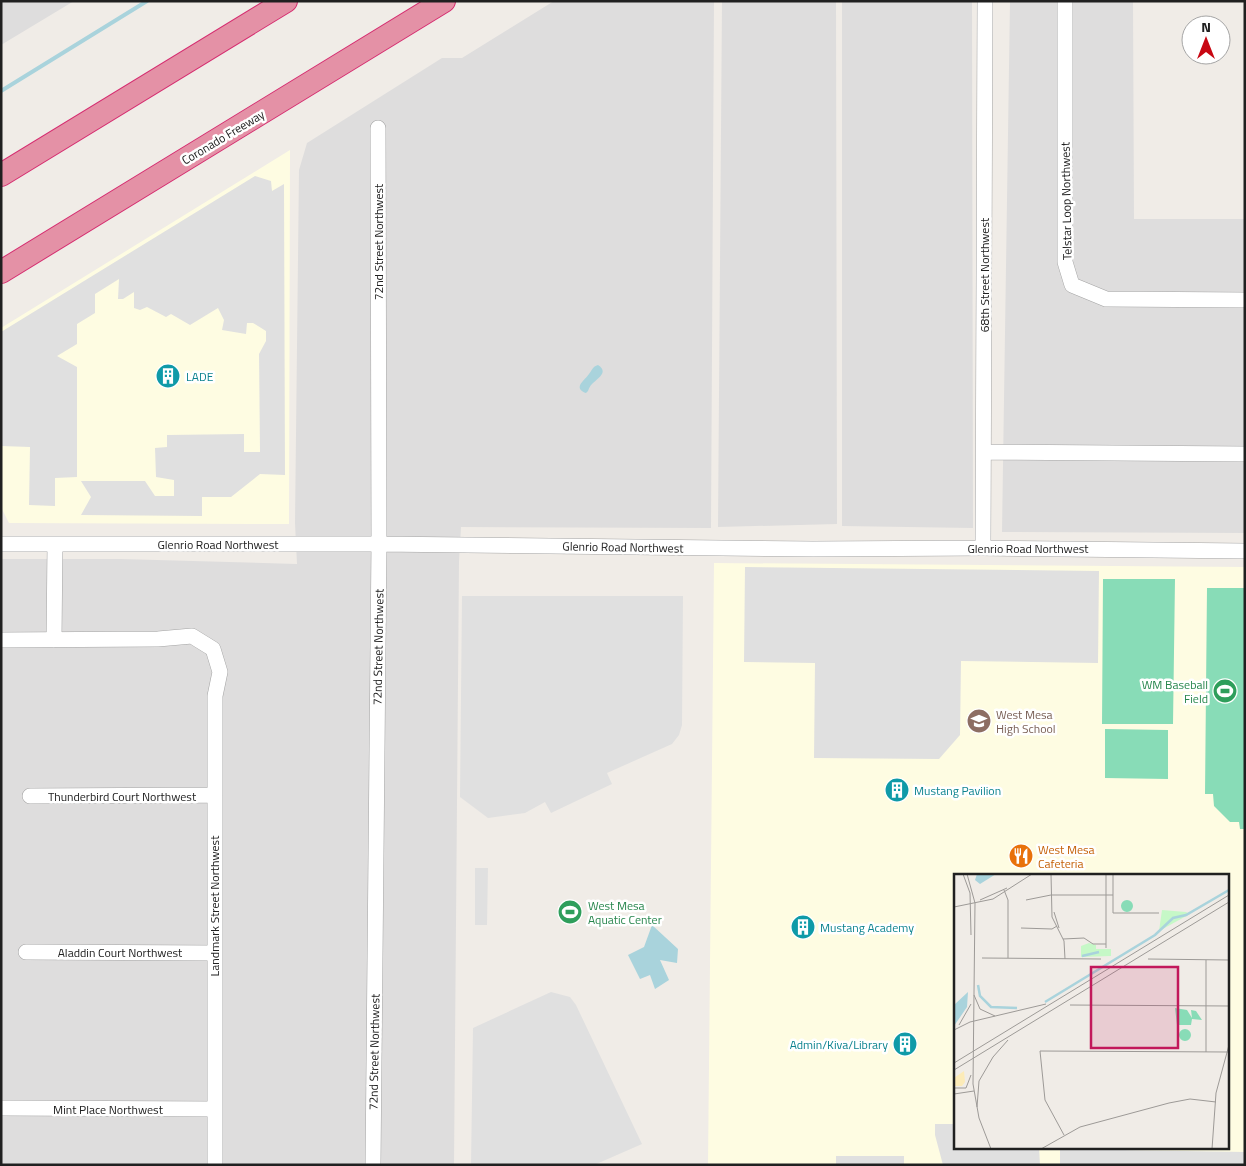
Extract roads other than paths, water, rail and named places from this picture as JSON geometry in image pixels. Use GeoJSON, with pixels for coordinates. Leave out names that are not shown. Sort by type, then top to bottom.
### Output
{"type":"FeatureCollection","features":[{"type":"Feature","properties":{"kind":"highway"},"geometry":{"type":"LineString","coordinates":[[1,175],[286,1]]}},
{"type":"Feature","properties":{"kind":"highway","name":"Coronado Freeway"},"geometry":{"type":"LineString","coordinates":[[1,272],[444,1]]}},
{"type":"Feature","properties":{"kind":"street","name":"68th Street Northwest"},"geometry":{"type":"LineString","coordinates":[[983,548],[985,1]]}},
{"type":"Feature","properties":{"kind":"street","name":"Telstar Loop Northwest"},"geometry":{"type":"LineString","coordinates":[[1065,1],[1065,262],[1072,285],[1106,299],[1245,300]]}},
{"type":"Feature","properties":{"kind":"street","name":"72nd Street Northwest"},"geometry":{"type":"LineString","coordinates":[[373,1165],[379,544],[378,128]]}},
{"type":"Feature","properties":{"kind":"street"},"geometry":{"type":"LineString","coordinates":[[984,452],[1245,454]]}},
{"type":"Feature","properties":{"kind":"street","name":"Glenrio Road Northwest"},"geometry":{"type":"LineString","coordinates":[[1,544],[379,544],[1245,551]]}},
{"type":"Feature","properties":{"kind":"street"},"geometry":{"type":"LineString","coordinates":[[1,640],[54,640],[55,544]]}},
{"type":"Feature","properties":{"kind":"street","name":"Landmark Street Northwest"},"geometry":{"type":"LineString","coordinates":[[54,640],[158,639],[192,636],[213,649],[220,672],[215,696],[215,1165]]}},
{"type":"Feature","properties":{"kind":"street","name":"Thunderbird Court Northwest"},"geometry":{"type":"LineString","coordinates":[[30,796],[215,796]]}},
{"type":"Feature","properties":{"kind":"street","name":"Aladdin Court Northwest"},"geometry":{"type":"LineString","coordinates":[[26,952],[214,953]]}},
{"type":"Feature","properties":{"kind":"street","name":"Mint Place Northwest"},"geometry":{"type":"LineString","coordinates":[[1,1108],[214,1109]]}},
{"type":"Feature","properties":{"kind":"water"},"geometry":{"type":"Polygon","coordinates":[[[598,365],[603,370],[603,373],[586,393],[582,391],[580,389],[581,384],[594,367],[598,365]]]}},
{"type":"Feature","properties":{"kind":"water"},"geometry":{"type":"Polygon","coordinates":[[[652,925],[678,949],[677,963],[660,960],[669,980],[655,989],[650,975],[640,979],[628,955],[644,947],[652,925]]]}},
{"type":"Feature","properties":{"kind":"waterway"},"geometry":{"type":"LineString","coordinates":[[1,91],[147,1]]}},
{"type":"Feature","properties":{"kind":"place","name":"LADE"},"geometry":{"type":"Point","coordinates":[168,376]}},
{"type":"Feature","properties":{"kind":"place","name":"WM Baseball Field"},"geometry":{"type":"Point","coordinates":[1225,691]}},
{"type":"Feature","properties":{"kind":"place","name":"West Mesa High School"},"geometry":{"type":"Point","coordinates":[979,721]}},
{"type":"Feature","properties":{"kind":"place","name":"Mustang Pavilion"},"geometry":{"type":"Point","coordinates":[897,790]}},
{"type":"Feature","properties":{"kind":"place","name":"West Mesa Cafeteria"},"geometry":{"type":"Point","coordinates":[1021,856]}},
{"type":"Feature","properties":{"kind":"place","name":"West Mesa Aquatic Center"},"geometry":{"type":"Point","coordinates":[570,912]}},
{"type":"Feature","properties":{"kind":"place","name":"Mustang Academy"},"geometry":{"type":"Point","coordinates":[803,927]}},
{"type":"Feature","properties":{"kind":"place","name":"Admin/Kiva/Library"},"geometry":{"type":"Point","coordinates":[905,1044]}}]}
